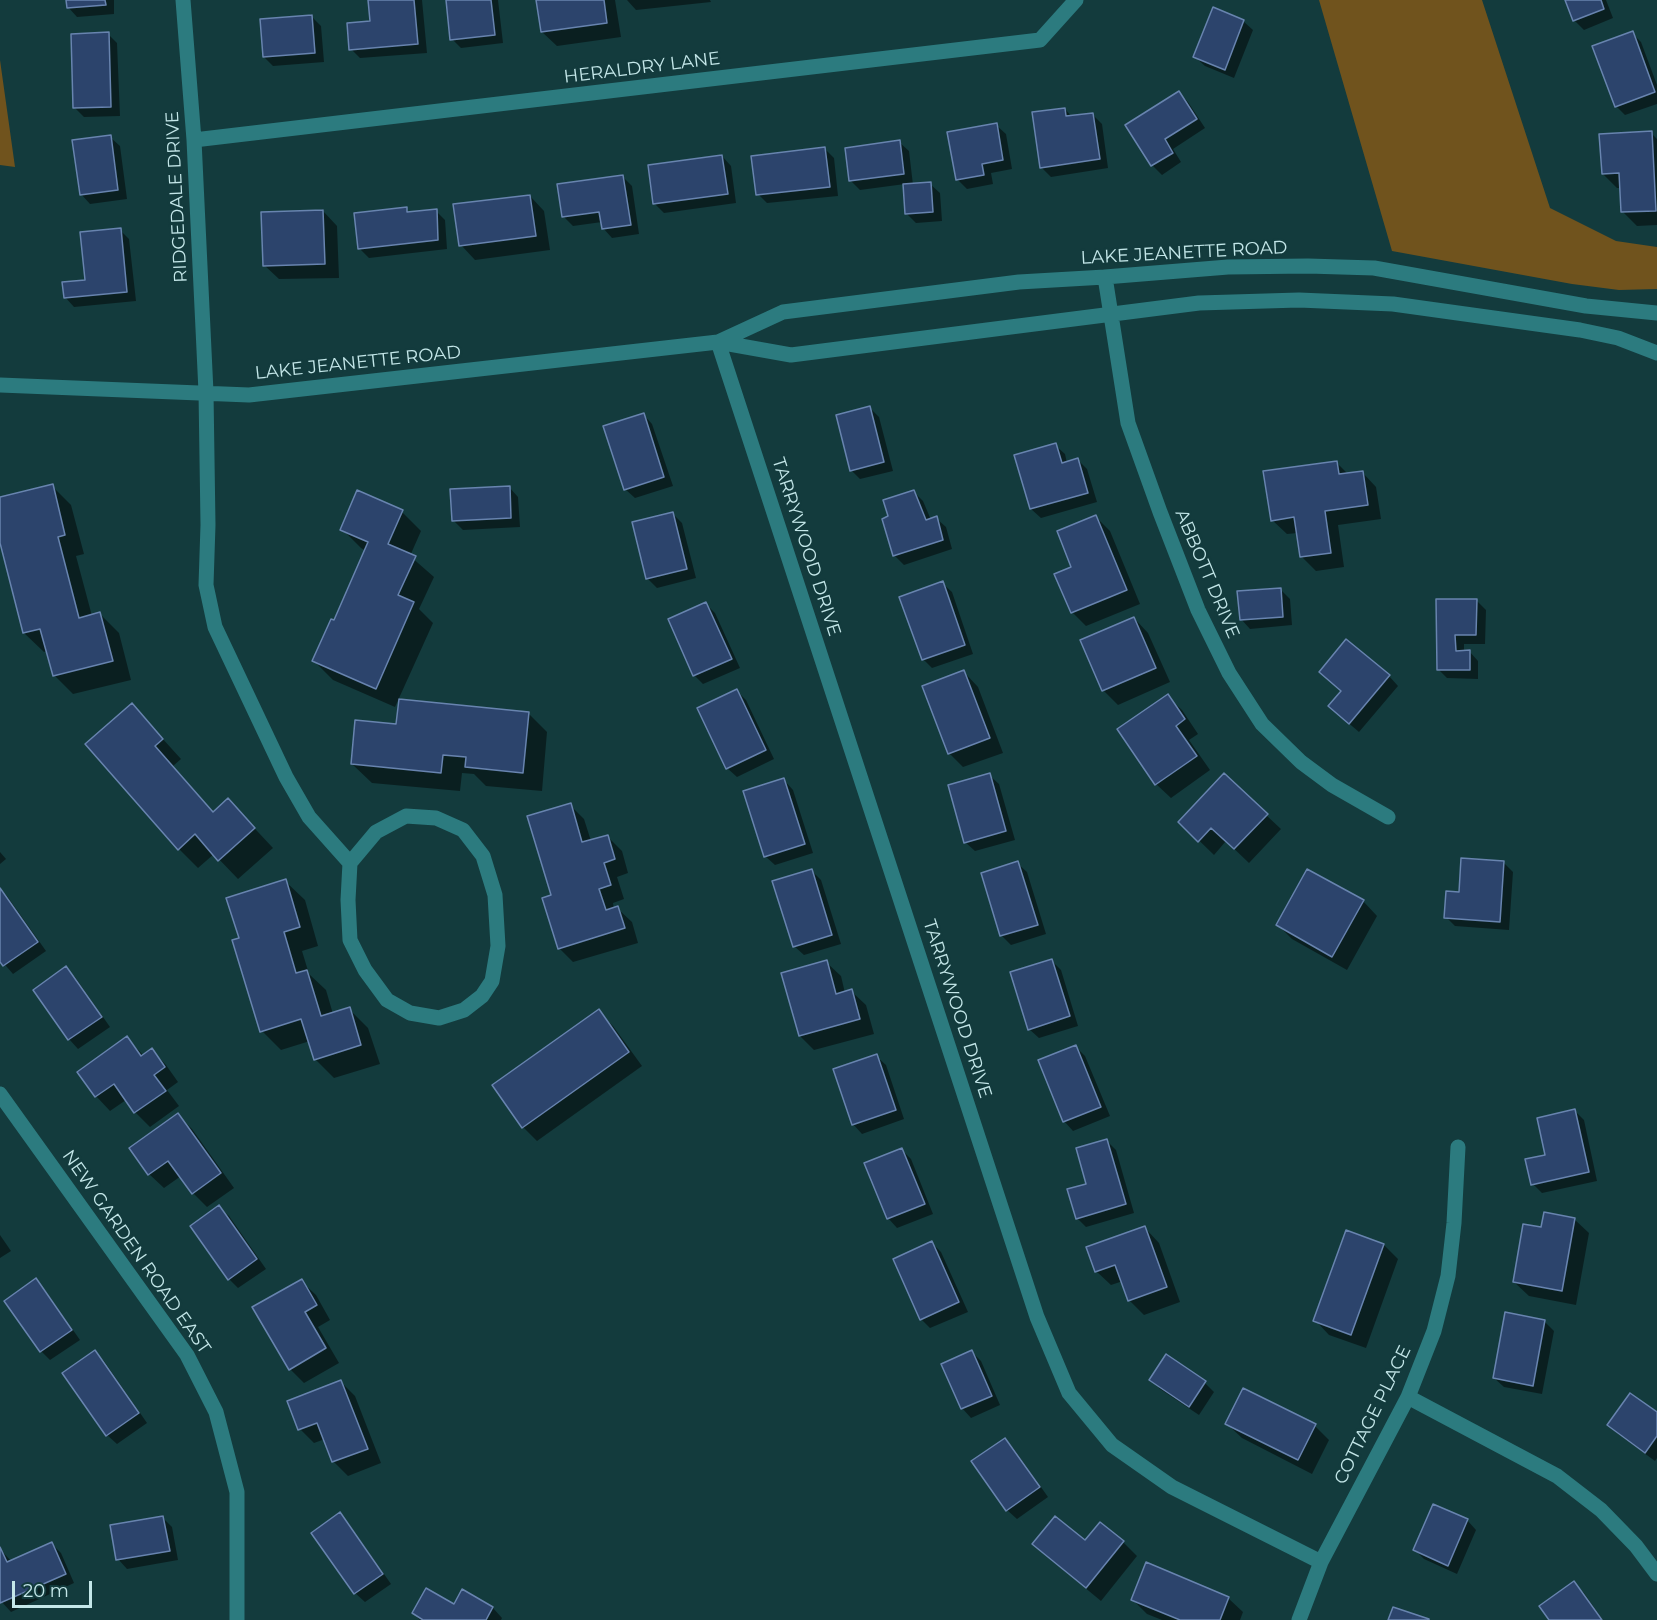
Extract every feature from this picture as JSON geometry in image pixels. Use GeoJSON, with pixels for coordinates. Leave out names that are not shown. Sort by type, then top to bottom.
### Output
{"type":"FeatureCollection","features":[{"type":"Feature","properties":{"kind":"street","name":"RIDGEDALE DRIVE"},"geometry":{"type":"LineString","coordinates":[[183,0],[194,140],[206,392],[208,525],[206,585],[215,627],[285,777],[309,817],[350,863]]}},
{"type":"Feature","properties":{"kind":"street","name":"HERALDRY LANE"},"geometry":{"type":"LineString","coordinates":[[194,140],[1040,40],[1076,0]]}},
{"type":"Feature","properties":{"kind":"street","name":"LAKE JEANETTE ROAD"},"geometry":{"type":"LineString","coordinates":[[718,342],[783,312],[1019,282],[1228,267],[1374,268],[1586,306],[1657,313]]}},
{"type":"Feature","properties":{"kind":"street","name":"ABBOTT DRIVE"},"geometry":{"type":"LineString","coordinates":[[1105,277],[1128,423],[1198,610],[1229,673],[1262,724],[1301,762],[1332,785],[1388,816]]}},
{"type":"Feature","properties":{"kind":"street","name":"LAKE JEANETTE ROAD"},"geometry":{"type":"LineString","coordinates":[[0,385],[249,395],[718,342],[791,355],[1203,303],[1299,300],[1393,304],[1580,330],[1618,338],[1657,353]]}},
{"type":"Feature","properties":{"kind":"street","name":"TARRYWOOD DRIVE"},"geometry":{"type":"LineString","coordinates":[[718,342],[1037,1317],[1069,1393],[1112,1445],[1172,1487],[1321,1562]]}},
{"type":"Feature","properties":{"kind":"street"},"geometry":{"type":"LineString","coordinates":[[406,816],[436,818],[463,830],[483,856],[495,895],[498,946],[492,981],[482,996],[464,1010],[439,1018],[411,1013],[387,1000],[365,970],[350,940],[348,900],[350,863],[376,832],[406,816]]}},
{"type":"Feature","properties":{"kind":"street","name":"NEW GARDEN ROAD EAST"},"geometry":{"type":"LineString","coordinates":[[0,1094],[187,1354],[216,1412],[237,1492],[237,1620]]}},
{"type":"Feature","properties":{"kind":"street","name":"COTTAGE PLACE"},"geometry":{"type":"LineString","coordinates":[[1299,1620],[1321,1562],[1408,1396],[1434,1331],[1448,1276],[1454,1223],[1458,1147]]}},
{"type":"Feature","properties":{"kind":"street"},"geometry":{"type":"LineString","coordinates":[[1408,1396],[1557,1476],[1601,1510],[1636,1546],[1657,1574]]}},
{"type":"Feature","properties":{"kind":"shaded area"},"geometry":{"type":"Polygon","coordinates":[[[1319,0],[1482,0],[1550,208],[1616,241],[1657,247],[1657,289],[1619,290],[1572,284],[1392,251],[1319,0]]]}},
{"type":"Feature","properties":{"kind":"shaded area"},"geometry":{"type":"Polygon","coordinates":[[[0,60],[15,167],[0,165],[0,60]]]}},
{"type":"Feature","properties":{"kind":"building"},"geometry":{"type":"Polygon","coordinates":[[[66,0],[105,0],[106,5],[67,8],[66,0]]]}},
{"type":"Feature","properties":{"kind":"building"},"geometry":{"type":"Polygon","coordinates":[[[368,0],[414,0],[418,44],[349,50],[347,23],[370,21],[368,0]]]}},
{"type":"Feature","properties":{"kind":"building"},"geometry":{"type":"Polygon","coordinates":[[[446,0],[491,0],[495,35],[450,40],[446,0]]]}},
{"type":"Feature","properties":{"kind":"building"},"geometry":{"type":"Polygon","coordinates":[[[536,0],[604,0],[607,23],[541,32],[536,0]]]}},
{"type":"Feature","properties":{"kind":"building"},"geometry":{"type":"Polygon","coordinates":[[[1565,0],[1601,0],[1604,9],[1573,21],[1565,0]]]}},
{"type":"Feature","properties":{"kind":"building"},"geometry":{"type":"Polygon","coordinates":[[[1213,7],[1244,20],[1225,70],[1193,57],[1213,7]]]}},
{"type":"Feature","properties":{"kind":"building"},"geometry":{"type":"Polygon","coordinates":[[[312,15],[315,53],[263,57],[260,19],[312,15]]]}},
{"type":"Feature","properties":{"kind":"building"},"geometry":{"type":"Polygon","coordinates":[[[1633,31],[1655,92],[1615,107],[1592,46],[1633,31]]]}},
{"type":"Feature","properties":{"kind":"building"},"geometry":{"type":"Polygon","coordinates":[[[109,32],[111,107],[73,108],[71,34],[109,32]]]}},
{"type":"Feature","properties":{"kind":"building"},"geometry":{"type":"Polygon","coordinates":[[[1179,91],[1197,119],[1165,139],[1173,153],[1151,166],[1125,125],[1179,91]]]}},
{"type":"Feature","properties":{"kind":"building"},"geometry":{"type":"Polygon","coordinates":[[[1065,108],[1066,116],[1093,113],[1100,159],[1040,168],[1032,112],[1065,108]]]}},
{"type":"Feature","properties":{"kind":"building"},"geometry":{"type":"Polygon","coordinates":[[[997,123],[1003,160],[982,164],[984,175],[956,180],[947,132],[997,123]]]}},
{"type":"Feature","properties":{"kind":"building"},"geometry":{"type":"Polygon","coordinates":[[[1652,131],[1656,211],[1621,212],[1619,173],[1602,174],[1599,134],[1652,131]]]}},
{"type":"Feature","properties":{"kind":"building"},"geometry":{"type":"Polygon","coordinates":[[[111,135],[118,190],[80,195],[72,140],[111,135]]]}},
{"type":"Feature","properties":{"kind":"building"},"geometry":{"type":"Polygon","coordinates":[[[900,140],[904,174],[849,181],[845,148],[900,140]]]}},
{"type":"Feature","properties":{"kind":"building"},"geometry":{"type":"Polygon","coordinates":[[[825,147],[830,187],[756,195],[751,156],[825,147]]]}},
{"type":"Feature","properties":{"kind":"building"},"geometry":{"type":"Polygon","coordinates":[[[722,155],[728,194],[653,204],[648,165],[722,155]]]}},
{"type":"Feature","properties":{"kind":"building"},"geometry":{"type":"Polygon","coordinates":[[[623,175],[631,225],[602,229],[599,212],[562,217],[557,184],[623,175]]]}},
{"type":"Feature","properties":{"kind":"building"},"geometry":{"type":"Polygon","coordinates":[[[931,182],[933,212],[905,214],[903,184],[931,182]]]}},
{"type":"Feature","properties":{"kind":"building"},"geometry":{"type":"Polygon","coordinates":[[[530,195],[536,236],[459,246],[453,204],[530,195]]]}},
{"type":"Feature","properties":{"kind":"building"},"geometry":{"type":"Polygon","coordinates":[[[407,207],[407,212],[437,209],[438,240],[358,249],[354,213],[407,207]]]}},
{"type":"Feature","properties":{"kind":"building"},"geometry":{"type":"Polygon","coordinates":[[[323,210],[325,264],[263,266],[261,212],[323,210]]]}},
{"type":"Feature","properties":{"kind":"building"},"geometry":{"type":"Polygon","coordinates":[[[121,228],[127,292],[64,298],[62,282],[85,280],[80,232],[121,228]]]}},
{"type":"Feature","properties":{"kind":"building"},"geometry":{"type":"Polygon","coordinates":[[[870,406],[884,462],[850,471],[836,415],[870,406]]]}},
{"type":"Feature","properties":{"kind":"building"},"geometry":{"type":"Polygon","coordinates":[[[644,413],[664,477],[624,490],[603,426],[644,413]]]}},
{"type":"Feature","properties":{"kind":"building"},"geometry":{"type":"Polygon","coordinates":[[[1056,443],[1062,463],[1078,458],[1088,493],[1030,509],[1014,455],[1056,443]]]}},
{"type":"Feature","properties":{"kind":"building"},"geometry":{"type":"Polygon","coordinates":[[[1337,461],[1339,474],[1363,471],[1368,505],[1325,511],[1331,553],[1300,557],[1294,517],[1271,521],[1263,471],[1337,461]]]}},
{"type":"Feature","properties":{"kind":"building"},"geometry":{"type":"Polygon","coordinates":[[[53,484],[65,535],[58,537],[79,618],[100,612],[113,661],[53,676],[40,629],[23,633],[0,543],[0,497],[53,484]]]}},
{"type":"Feature","properties":{"kind":"building"},"geometry":{"type":"Polygon","coordinates":[[[510,486],[511,518],[452,521],[450,489],[510,486]]]}},
{"type":"Feature","properties":{"kind":"building"},"geometry":{"type":"Polygon","coordinates":[[[357,490],[403,510],[388,544],[416,556],[398,595],[414,602],[376,689],[312,661],[331,619],[334,620],[368,542],[340,530],[357,490]]]}},
{"type":"Feature","properties":{"kind":"building"},"geometry":{"type":"Polygon","coordinates":[[[914,490],[926,520],[937,516],[943,540],[893,556],[882,519],[888,516],[883,500],[914,490]]]}},
{"type":"Feature","properties":{"kind":"building"},"geometry":{"type":"Polygon","coordinates":[[[673,512],[687,569],[646,579],[632,522],[673,512]]]}},
{"type":"Feature","properties":{"kind":"building"},"geometry":{"type":"Polygon","coordinates":[[[1096,515],[1127,590],[1071,613],[1054,574],[1071,567],[1057,531],[1096,515]]]}},
{"type":"Feature","properties":{"kind":"building"},"geometry":{"type":"Polygon","coordinates":[[[943,581],[965,645],[922,660],[899,597],[943,581]]]}},
{"type":"Feature","properties":{"kind":"building"},"geometry":{"type":"Polygon","coordinates":[[[1281,588],[1283,617],[1240,620],[1237,591],[1281,588]]]}},
{"type":"Feature","properties":{"kind":"building"},"geometry":{"type":"Polygon","coordinates":[[[1436,599],[1477,599],[1476,635],[1455,635],[1456,651],[1470,650],[1470,670],[1437,670],[1436,599]]]}},
{"type":"Feature","properties":{"kind":"building"},"geometry":{"type":"Polygon","coordinates":[[[706,602],[732,659],[693,676],[668,619],[706,602]]]}},
{"type":"Feature","properties":{"kind":"building"},"geometry":{"type":"Polygon","coordinates":[[[1134,617],[1156,668],[1102,691],[1080,640],[1134,617]]]}},
{"type":"Feature","properties":{"kind":"building"},"geometry":{"type":"Polygon","coordinates":[[[1346,639],[1390,675],[1349,724],[1328,706],[1341,691],[1319,672],[1346,639]]]}},
{"type":"Feature","properties":{"kind":"building"},"geometry":{"type":"Polygon","coordinates":[[[964,670],[990,738],[948,754],[922,686],[964,670]]]}},
{"type":"Feature","properties":{"kind":"building"},"geometry":{"type":"Polygon","coordinates":[[[737,689],[766,750],[726,769],[697,708],[737,689]]]}},
{"type":"Feature","properties":{"kind":"building"},"geometry":{"type":"Polygon","coordinates":[[[1168,694],[1185,719],[1176,726],[1197,756],[1155,785],[1117,729],[1168,694]]]}},
{"type":"Feature","properties":{"kind":"building"},"geometry":{"type":"Polygon","coordinates":[[[399,699],[529,712],[523,773],[465,767],[466,757],[443,755],[441,773],[351,764],[355,720],[396,724],[399,699]]]}},
{"type":"Feature","properties":{"kind":"building"},"geometry":{"type":"Polygon","coordinates":[[[132,703],[163,739],[155,746],[213,812],[228,798],[255,828],[218,861],[195,834],[178,850],[85,744],[132,703]]]}},
{"type":"Feature","properties":{"kind":"building"},"geometry":{"type":"Polygon","coordinates":[[[990,773],[1006,831],[964,843],[948,785],[990,773]]]}},
{"type":"Feature","properties":{"kind":"building"},"geometry":{"type":"Polygon","coordinates":[[[1224,773],[1268,814],[1234,849],[1211,828],[1198,842],[1178,822],[1224,773]]]}},
{"type":"Feature","properties":{"kind":"building"},"geometry":{"type":"Polygon","coordinates":[[[784,778],[805,844],[764,857],[743,791],[784,778]]]}},
{"type":"Feature","properties":{"kind":"building"},"geometry":{"type":"Polygon","coordinates":[[[571,803],[582,842],[608,835],[615,859],[604,863],[611,885],[599,889],[606,910],[618,906],[625,928],[558,949],[542,898],[551,895],[527,816],[571,803]]]}},
{"type":"Feature","properties":{"kind":"building"},"geometry":{"type":"Polygon","coordinates":[[[1461,858],[1504,861],[1500,922],[1444,918],[1446,891],[1459,892],[1461,858]]]}},
{"type":"Feature","properties":{"kind":"building"},"geometry":{"type":"Polygon","coordinates":[[[1018,861],[1038,925],[1000,936],[981,873],[1018,861]]]}},
{"type":"Feature","properties":{"kind":"building"},"geometry":{"type":"Polygon","coordinates":[[[812,869],[832,935],[793,947],[772,881],[812,869]]]}},
{"type":"Feature","properties":{"kind":"building"},"geometry":{"type":"Polygon","coordinates":[[[1307,869],[1364,900],[1332,957],[1276,925],[1307,869]]]}},
{"type":"Feature","properties":{"kind":"building"},"geometry":{"type":"Polygon","coordinates":[[[286,879],[300,927],[284,932],[296,973],[307,970],[321,1016],[350,1007],[361,1045],[314,1060],[301,1019],[260,1032],[232,940],[239,938],[226,898],[286,879]]]}},
{"type":"Feature","properties":{"kind":"building"},"geometry":{"type":"Polygon","coordinates":[[[0,888],[38,942],[3,966],[0,962],[0,888]]]}},
{"type":"Feature","properties":{"kind":"building"},"geometry":{"type":"Polygon","coordinates":[[[1052,959],[1070,1016],[1028,1030],[1010,972],[1052,959]]]}},
{"type":"Feature","properties":{"kind":"building"},"geometry":{"type":"Polygon","coordinates":[[[827,960],[836,994],[852,989],[860,1019],[799,1036],[781,973],[827,960]]]}},
{"type":"Feature","properties":{"kind":"building"},"geometry":{"type":"Polygon","coordinates":[[[66,966],[102,1017],[68,1040],[33,990],[66,966]]]}},
{"type":"Feature","properties":{"kind":"building"},"geometry":{"type":"Polygon","coordinates":[[[599,1009],[629,1052],[522,1128],[492,1085],[599,1009]]]}},
{"type":"Feature","properties":{"kind":"building"},"geometry":{"type":"Polygon","coordinates":[[[127,1036],[141,1056],[152,1048],[165,1067],[154,1075],[166,1091],[134,1113],[114,1084],[95,1097],[77,1072],[127,1036]]]}},
{"type":"Feature","properties":{"kind":"building"},"geometry":{"type":"Polygon","coordinates":[[[1076,1045],[1101,1107],[1063,1122],[1038,1060],[1076,1045]]]}},
{"type":"Feature","properties":{"kind":"building"},"geometry":{"type":"Polygon","coordinates":[[[877,1054],[896,1110],[852,1125],[833,1069],[877,1054]]]}},
{"type":"Feature","properties":{"kind":"building"},"geometry":{"type":"Polygon","coordinates":[[[1575,1109],[1589,1172],[1531,1185],[1525,1159],[1545,1155],[1537,1118],[1575,1109]]]}},
{"type":"Feature","properties":{"kind":"building"},"geometry":{"type":"Polygon","coordinates":[[[178,1113],[221,1173],[192,1194],[168,1161],[148,1175],[129,1148],[178,1113]]]}},
{"type":"Feature","properties":{"kind":"building"},"geometry":{"type":"Polygon","coordinates":[[[1107,1139],[1126,1204],[1076,1219],[1067,1189],[1086,1184],[1076,1148],[1107,1139]]]}},
{"type":"Feature","properties":{"kind":"building"},"geometry":{"type":"Polygon","coordinates":[[[902,1148],[925,1204],[887,1219],[864,1163],[902,1148]]]}},
{"type":"Feature","properties":{"kind":"building"},"geometry":{"type":"Polygon","coordinates":[[[219,1205],[257,1259],[228,1280],[190,1226],[219,1205]]]}},
{"type":"Feature","properties":{"kind":"building"},"geometry":{"type":"Polygon","coordinates":[[[1544,1212],[1575,1218],[1562,1291],[1513,1282],[1523,1224],[1541,1227],[1544,1212]]]}},
{"type":"Feature","properties":{"kind":"building"},"geometry":{"type":"Polygon","coordinates":[[[1145,1226],[1167,1287],[1128,1301],[1115,1265],[1095,1272],[1086,1247],[1145,1226]]]}},
{"type":"Feature","properties":{"kind":"building"},"geometry":{"type":"Polygon","coordinates":[[[1346,1230],[1384,1244],[1351,1335],[1313,1321],[1346,1230]]]}},
{"type":"Feature","properties":{"kind":"building"},"geometry":{"type":"Polygon","coordinates":[[[932,1241],[959,1302],[920,1320],[893,1259],[932,1241]]]}},
{"type":"Feature","properties":{"kind":"building"},"geometry":{"type":"Polygon","coordinates":[[[36,1278],[72,1330],[40,1352],[4,1301],[36,1278]]]}},
{"type":"Feature","properties":{"kind":"building"},"geometry":{"type":"Polygon","coordinates":[[[302,1279],[317,1305],[305,1312],[326,1348],[289,1370],[252,1307],[302,1279]]]}},
{"type":"Feature","properties":{"kind":"building"},"geometry":{"type":"Polygon","coordinates":[[[1505,1312],[1545,1320],[1533,1386],[1493,1378],[1505,1312]]]}},
{"type":"Feature","properties":{"kind":"building"},"geometry":{"type":"Polygon","coordinates":[[[95,1350],[139,1413],[106,1436],[62,1373],[95,1350]]]}},
{"type":"Feature","properties":{"kind":"building"},"geometry":{"type":"Polygon","coordinates":[[[972,1350],[992,1396],[961,1409],[941,1364],[972,1350]]]}},
{"type":"Feature","properties":{"kind":"building"},"geometry":{"type":"Polygon","coordinates":[[[1166,1354],[1206,1381],[1189,1407],[1149,1380],[1166,1354]]]}},
{"type":"Feature","properties":{"kind":"building"},"geometry":{"type":"Polygon","coordinates":[[[341,1380],[368,1449],[332,1462],[317,1423],[298,1430],[287,1401],[341,1380]]]}},
{"type":"Feature","properties":{"kind":"building"},"geometry":{"type":"Polygon","coordinates":[[[1243,1388],[1316,1424],[1298,1460],[1225,1424],[1243,1388]]]}},
{"type":"Feature","properties":{"kind":"building"},"geometry":{"type":"Polygon","coordinates":[[[1630,1393],[1657,1412],[1657,1436],[1645,1453],[1607,1425],[1630,1393]]]}},
{"type":"Feature","properties":{"kind":"building"},"geometry":{"type":"Polygon","coordinates":[[[1005,1438],[1040,1487],[1006,1511],[971,1461],[1005,1438]]]}},
{"type":"Feature","properties":{"kind":"building"},"geometry":{"type":"Polygon","coordinates":[[[1433,1504],[1468,1519],[1448,1566],[1413,1550],[1433,1504]]]}},
{"type":"Feature","properties":{"kind":"building"},"geometry":{"type":"Polygon","coordinates":[[[340,1512],[383,1574],[354,1594],[311,1533],[340,1512]]]}},
{"type":"Feature","properties":{"kind":"building"},"geometry":{"type":"Polygon","coordinates":[[[163,1516],[170,1551],[116,1560],[110,1525],[163,1516]]]}},
{"type":"Feature","properties":{"kind":"building"},"geometry":{"type":"Polygon","coordinates":[[[1055,1516],[1085,1540],[1100,1522],[1124,1541],[1086,1588],[1032,1544],[1055,1516]]]}},
{"type":"Feature","properties":{"kind":"building"},"geometry":{"type":"Polygon","coordinates":[[[52,1542],[66,1574],[0,1603],[0,1547],[7,1562],[52,1542]]]}},
{"type":"Feature","properties":{"kind":"building"},"geometry":{"type":"Polygon","coordinates":[[[1146,1562],[1229,1597],[1220,1620],[1180,1620],[1131,1600],[1146,1562]]]}},
{"type":"Feature","properties":{"kind":"building"},"geometry":{"type":"Polygon","coordinates":[[[1574,1581],[1602,1620],[1549,1620],[1539,1606],[1574,1581]]]}},
{"type":"Feature","properties":{"kind":"building"},"geometry":{"type":"Polygon","coordinates":[[[426,1588],[454,1604],[462,1589],[493,1607],[486,1620],[423,1620],[412,1613],[426,1588]]]}},
{"type":"Feature","properties":{"kind":"building"},"geometry":{"type":"Polygon","coordinates":[[[1393,1607],[1429,1619],[1429,1620],[1388,1620],[1393,1607]]]}}]}
